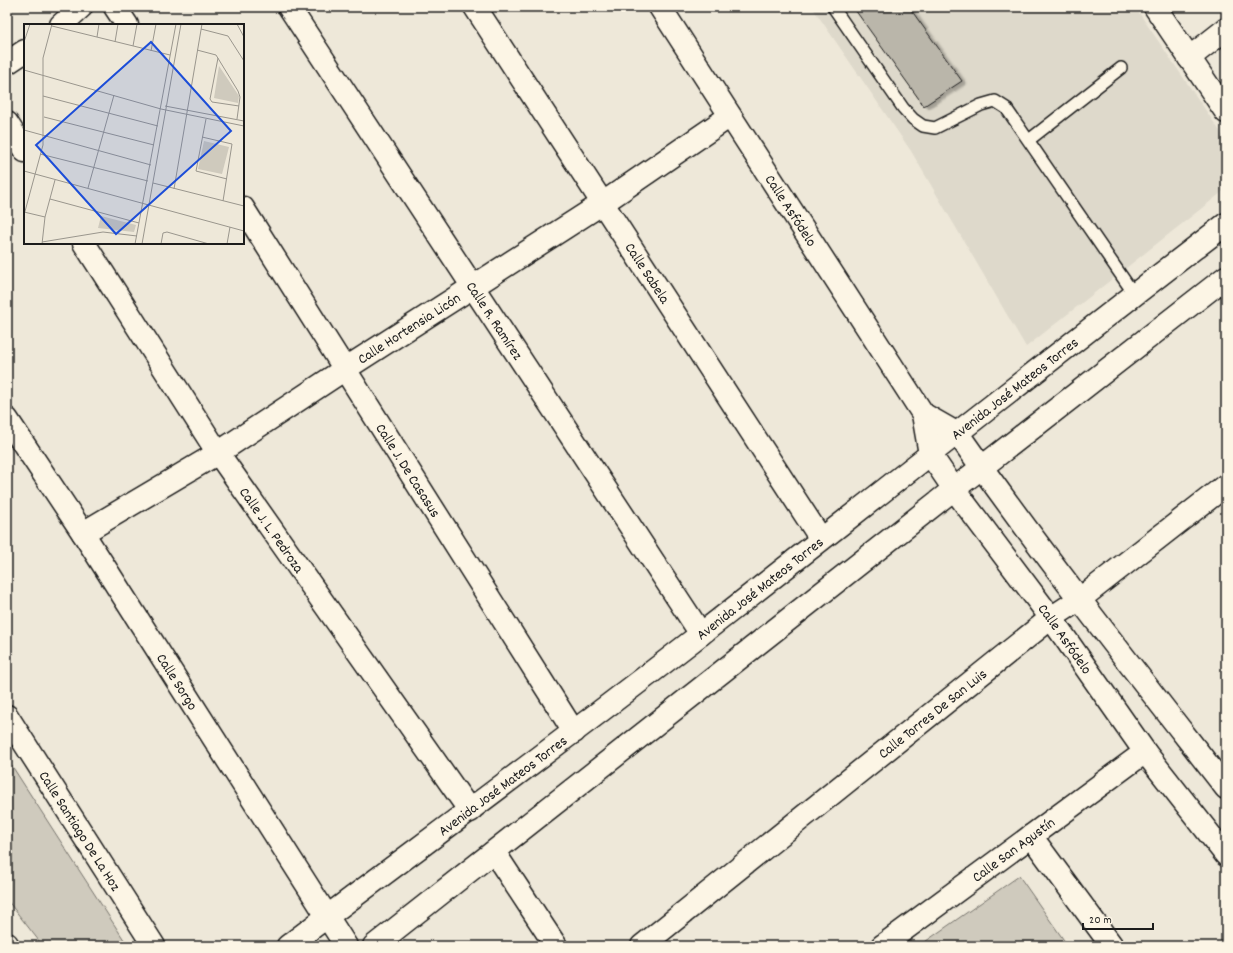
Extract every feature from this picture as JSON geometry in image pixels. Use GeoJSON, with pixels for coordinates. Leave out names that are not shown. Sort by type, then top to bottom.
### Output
{"type":"FeatureCollection","features":[{"type":"Feature","properties":{"kind":"street"},"geometry":{"type":"LineString","coordinates":[[62,24],[81,7]]}},
{"type":"Feature","properties":{"kind":"street"},"geometry":{"type":"LineString","coordinates":[[115,7],[125,24]]}},
{"type":"Feature","properties":{"kind":"street","name":"Calle R. Ramírez"},"geometry":{"type":"LineString","coordinates":[[289,7],[701,634]]}},
{"type":"Feature","properties":{"kind":"street","name":"Calle Sabela"},"geometry":{"type":"LineString","coordinates":[[475,7],[822,539]]}},
{"type":"Feature","properties":{"kind":"street","name":"Calle Asfódelo"},"geometry":{"type":"LineString","coordinates":[[660,7],[923,414],[930,454],[1051,618],[1145,752],[1226,855]]}},
{"type":"Feature","properties":{"kind":"street"},"geometry":{"type":"LineString","coordinates":[[1155,7],[1226,112]]}},
{"type":"Feature","properties":{"kind":"street"},"geometry":{"type":"LineString","coordinates":[[1189,58],[1226,29]]}},
{"type":"Feature","properties":{"kind":"street"},"geometry":{"type":"LineString","coordinates":[[7,63],[24,52]]}},
{"type":"Feature","properties":{"kind":"street","name":"Calle Hortensia Licón"},"geometry":{"type":"LineString","coordinates":[[83,532],[218,453],[345,369],[603,204],[730,116]]}},
{"type":"Feature","properties":{"kind":"street"},"geometry":{"type":"LineString","coordinates":[[7,123],[24,149]]}},
{"type":"Feature","properties":{"kind":"street","name":"Calle J. De Casasus"},"geometry":{"type":"LineString","coordinates":[[244,210],[574,732]]}},
{"type":"Feature","properties":{"kind":"street","name":"Avenida José Mateos Torres"},"geometry":{"type":"LineString","coordinates":[[288,946],[574,732],[930,454],[958,434],[1134,294],[1226,224]]}},
{"type":"Feature","properties":{"kind":"street","name":"Calle J. L. Pedroza"},"geometry":{"type":"LineString","coordinates":[[85,244],[218,453],[470,811]]}},
{"type":"Feature","properties":{"kind":"street"},"geometry":{"type":"LineString","coordinates":[[374,946],[954,488],[1226,277]]}},
{"type":"Feature","properties":{"kind":"street","name":"Calle Asfódelo"},"geometry":{"type":"LineString","coordinates":[[923,414],[958,434],[1080,599],[1226,788]]}},
{"type":"Feature","properties":{"kind":"street","name":"Calle Sorgo"},"geometry":{"type":"LineString","coordinates":[[7,420],[83,532],[326,917],[346,946]]}},
{"type":"Feature","properties":{"kind":"street","name":"Calle Torres De San Luis"},"geometry":{"type":"LineString","coordinates":[[642,946],[1051,618],[1080,599],[1226,485]]}},
{"type":"Feature","properties":{"kind":"street","name":"Calle Santiago De La Hoz"},"geometry":{"type":"LineString","coordinates":[[7,716],[154,946]]}},
{"type":"Feature","properties":{"kind":"street","name":"Calle San Agustín"},"geometry":{"type":"LineString","coordinates":[[882,946],[1145,752]]}},
{"type":"Feature","properties":{"kind":"street"},"geometry":{"type":"LineString","coordinates":[[1031,836],[1112,946]]}},
{"type":"Feature","properties":{"kind":"street"},"geometry":{"type":"LineString","coordinates":[[494,852],[556,946]]}},
{"type":"Feature","properties":{"kind":"lane"},"geometry":{"type":"LineString","coordinates":[[833,7],[903,108],[913,119],[923,126],[935,128],[981,105],[995,101],[1006,108],[1134,294]]}},
{"type":"Feature","properties":{"kind":"lane"},"geometry":{"type":"LineString","coordinates":[[1029,140],[1121,68]]}},
{"type":"Feature","properties":{"kind":"shaded area"},"geometry":{"type":"Polygon","coordinates":[[[812,7],[1135,7],[1226,140],[1226,189],[1026,347],[911,151],[812,7]]]}},
{"type":"Feature","properties":{"kind":"shaded area"},"geometry":{"type":"Polygon","coordinates":[[[12,766],[128,946],[43,946],[7,900],[7,769],[12,766]]]}},
{"type":"Feature","properties":{"kind":"shaded area"},"geometry":{"type":"Polygon","coordinates":[[[1019,876],[1068,946],[919,946],[1019,876]]]}},
{"type":"Feature","properties":{"kind":"building"},"geometry":{"type":"Polygon","coordinates":[[[853,7],[909,7],[962,81],[924,106],[853,7]]]}}]}
